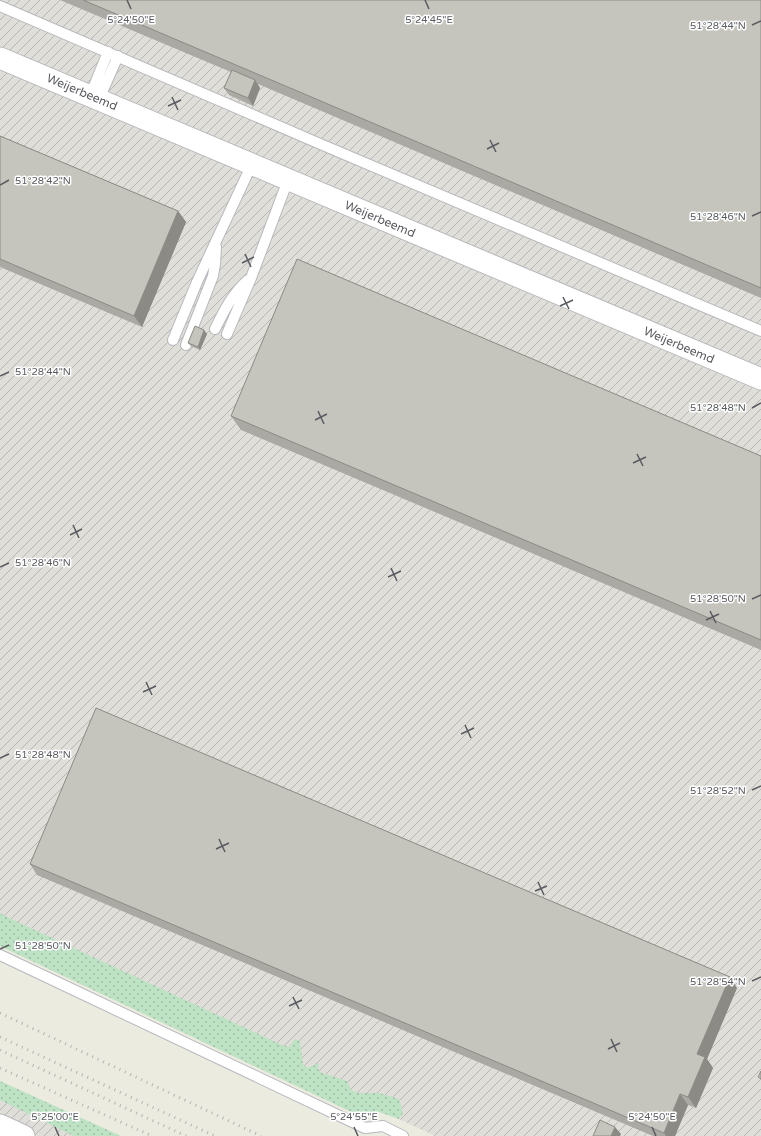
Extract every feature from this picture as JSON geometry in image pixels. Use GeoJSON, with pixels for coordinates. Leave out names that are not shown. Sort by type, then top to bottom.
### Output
{"type":"FeatureCollection","features":[{"type":"Feature","properties":{"kind":"street","name":"Weijerbeemd"},"geometry":{"type":"LineString","coordinates":[[0,58],[761,380]]}},
{"type":"Feature","properties":{"kind":"street"},"geometry":{"type":"LineString","coordinates":[[0,1125],[24,1136]]}},
{"type":"Feature","properties":{"kind":"lane"},"geometry":{"type":"LineString","coordinates":[[0,6],[761,331]]}},
{"type":"Feature","properties":{"kind":"lane"},"geometry":{"type":"LineString","coordinates":[[94,97],[108,52]]}},
{"type":"Feature","properties":{"kind":"lane"},"geometry":{"type":"LineString","coordinates":[[94,97],[118,56]]}},
{"type":"Feature","properties":{"kind":"lane"},"geometry":{"type":"LineString","coordinates":[[173,340],[252,164]]}},
{"type":"Feature","properties":{"kind":"lane"},"geometry":{"type":"LineString","coordinates":[[227,334],[251,278],[288,180]]}},
{"type":"Feature","properties":{"kind":"lane"},"geometry":{"type":"LineString","coordinates":[[186,345],[213,276],[216,264],[216,242]]}},
{"type":"Feature","properties":{"kind":"lane"},"geometry":{"type":"LineString","coordinates":[[215,329],[229,302],[241,286],[251,278]]}},
{"type":"Feature","properties":{"kind":"lane"},"geometry":{"type":"LineString","coordinates":[[0,956],[365,1128],[383,1126],[403,1136]]}},
{"type":"Feature","properties":{"kind":"shaded area"},"geometry":{"type":"Polygon","coordinates":[[[0,0],[761,0],[761,1136],[435,1136],[0,930],[0,0]]]}},
{"type":"Feature","properties":{"kind":"shaded area"},"geometry":{"type":"Polygon","coordinates":[[[0,1089],[101,1136],[0,1136],[0,1089]]]}},
{"type":"Feature","properties":{"kind":"green space"},"geometry":{"type":"Polygon","coordinates":[[[0,913],[282,1045],[289,1047],[295,1039],[300,1041],[303,1065],[308,1068],[319,1063],[318,1069],[322,1073],[347,1081],[351,1090],[358,1093],[379,1093],[399,1099],[403,1113],[399,1119],[379,1112],[362,1117],[0,946],[0,913]]]}},
{"type":"Feature","properties":{"kind":"green space"},"geometry":{"type":"Polygon","coordinates":[[[0,1081],[121,1136],[74,1136],[0,1100],[0,1081]]]}},
{"type":"Feature","properties":{"kind":"building"},"geometry":{"type":"Polygon","coordinates":[[[83,0],[761,0],[761,288],[83,0]]]}},
{"type":"Feature","properties":{"kind":"building"},"geometry":{"type":"Polygon","coordinates":[[[232,70],[255,80],[248,98],[224,88],[232,70]]]}},
{"type":"Feature","properties":{"kind":"building"},"geometry":{"type":"Polygon","coordinates":[[[0,136],[178,211],[134,316],[0,259],[0,136]]]}},
{"type":"Feature","properties":{"kind":"building"},"geometry":{"type":"Polygon","coordinates":[[[297,259],[761,456],[761,640],[231,416],[297,259]]]}},
{"type":"Feature","properties":{"kind":"building"},"geometry":{"type":"Polygon","coordinates":[[[195,326],[204,330],[198,347],[188,343],[195,326]]]}},
{"type":"Feature","properties":{"kind":"building"},"geometry":{"type":"Polygon","coordinates":[[[96,708],[730,977],[697,1054],[705,1057],[688,1097],[680,1094],[664,1133],[30,864],[96,708]]]}},
{"type":"Feature","properties":{"kind":"building"},"geometry":{"type":"Polygon","coordinates":[[[761,1071],[761,1079],[758,1077],[761,1071]]]}},
{"type":"Feature","properties":{"kind":"building"},"geometry":{"type":"Polygon","coordinates":[[[600,1120],[615,1127],[611,1136],[593,1136],[600,1120]]]}},
{"type":"Feature","properties":{"kind":"railway"},"geometry":{"type":"LineString","coordinates":[[0,1013],[261,1136]]}},
{"type":"Feature","properties":{"kind":"railway"},"geometry":{"type":"LineString","coordinates":[[0,1037],[215,1136]]}},
{"type":"Feature","properties":{"kind":"railway"},"geometry":{"type":"LineString","coordinates":[[0,1050],[186,1136]]}},
{"type":"Feature","properties":{"kind":"railway"},"geometry":{"type":"LineString","coordinates":[[0,1068],[152,1136]]}}]}
